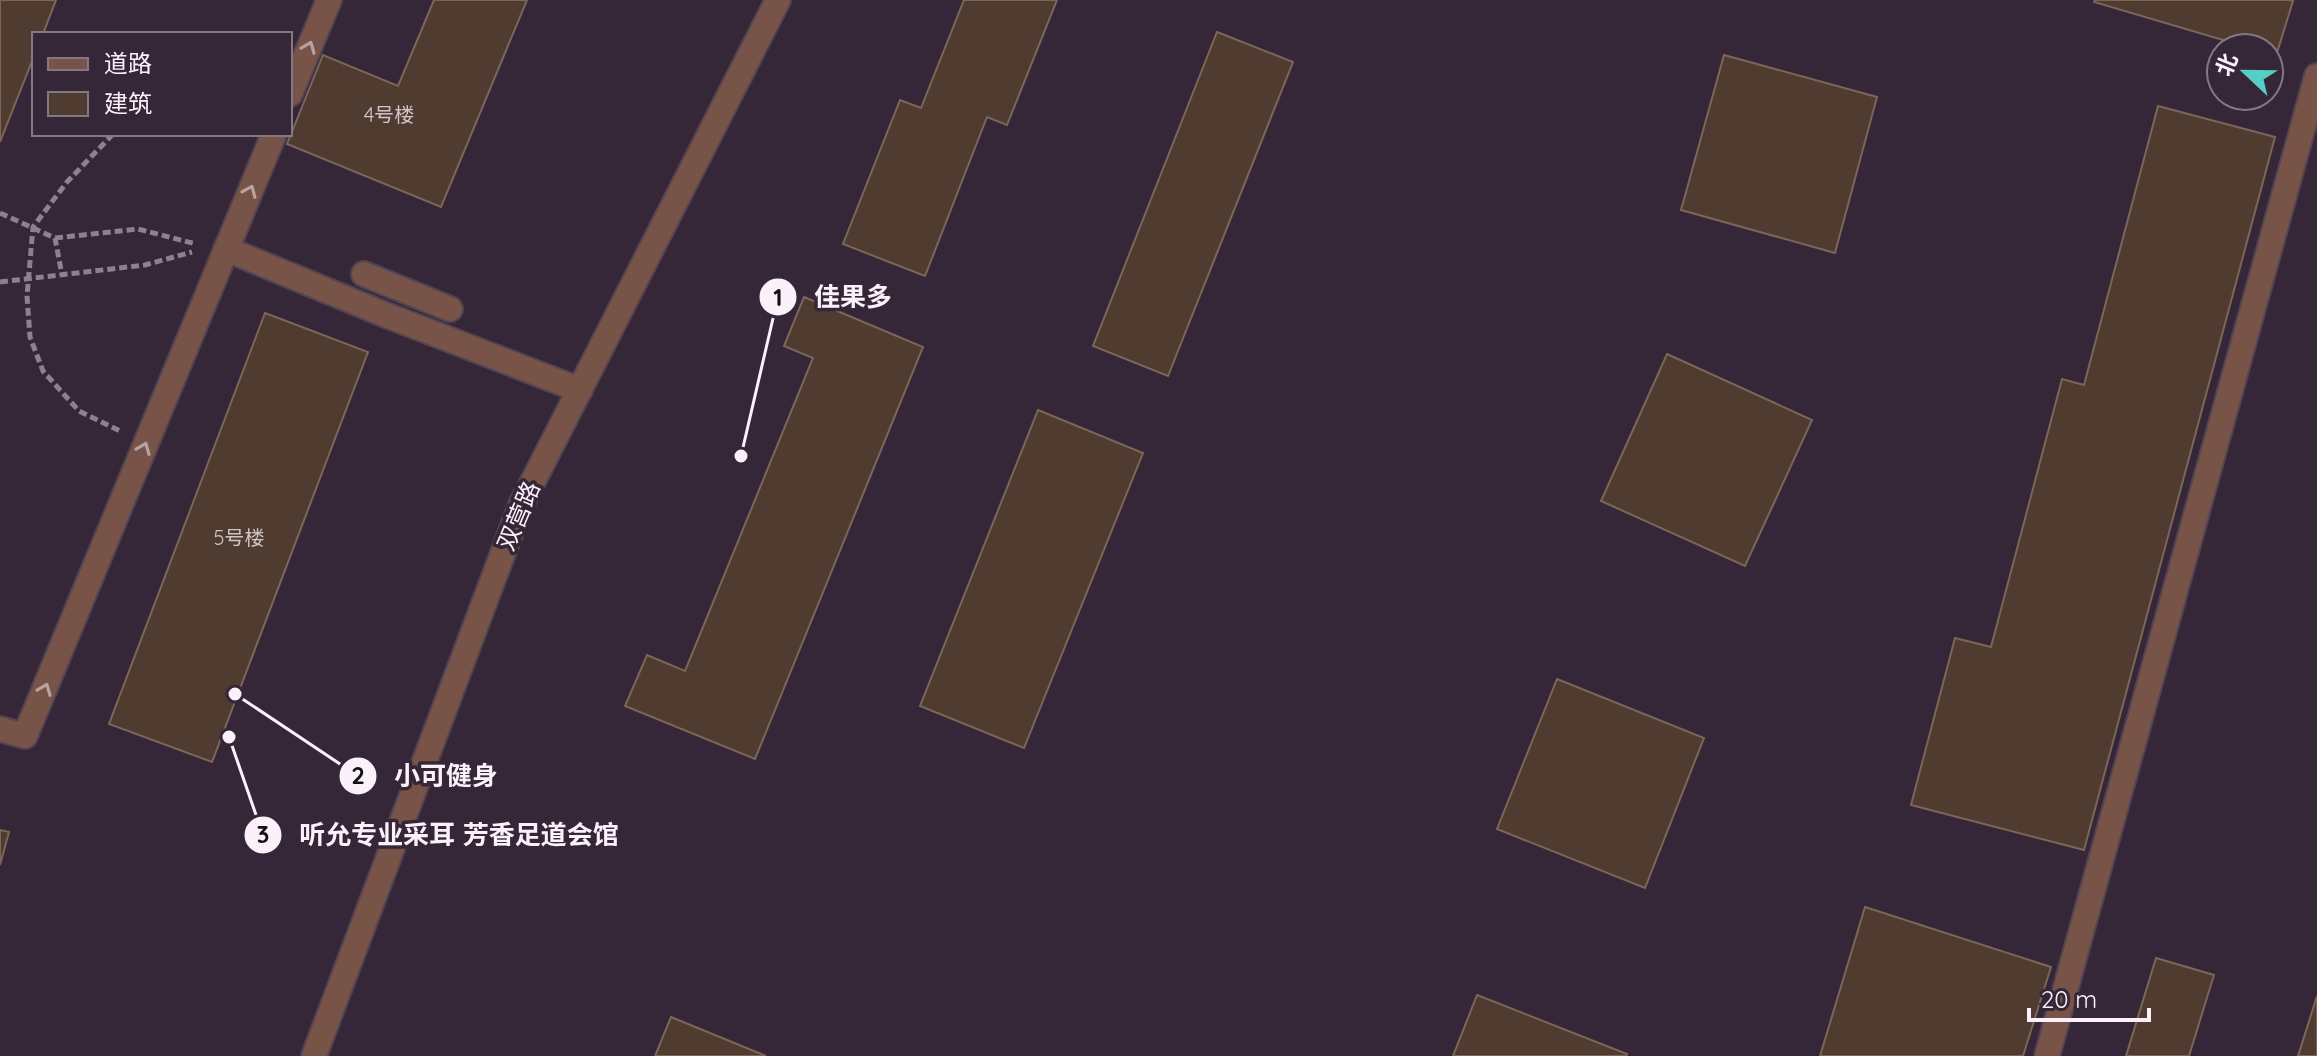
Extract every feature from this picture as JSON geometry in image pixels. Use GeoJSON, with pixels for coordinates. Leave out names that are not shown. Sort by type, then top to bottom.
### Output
{"type":"FeatureCollection","features":[{"type":"Feature","properties":{"kind":"street"},"geometry":{"type":"LineString","coordinates":[[292,89],[329,0]]}},
{"type":"Feature","properties":{"kind":"street","name":"双营路"},"geometry":{"type":"LineString","coordinates":[[314,1056],[521,505],[778,0]]}},
{"type":"Feature","properties":{"kind":"street"},"geometry":{"type":"LineString","coordinates":[[2047,1056],[2316,78]]}},
{"type":"Feature","properties":{"kind":"street"},"geometry":{"type":"LineString","coordinates":[[0,729],[25,736],[273,136]]}},
{"type":"Feature","properties":{"kind":"street"},"geometry":{"type":"LineString","coordinates":[[226,249],[580,390]]}},
{"type":"Feature","properties":{"kind":"street"},"geometry":{"type":"LineString","coordinates":[[364,274],[450,309]]}},
{"type":"Feature","properties":{"kind":"path"},"geometry":{"type":"LineString","coordinates":[[111,136],[76,172],[33,227],[28,279],[30,337],[43,371],[79,411],[146,444]]}},
{"type":"Feature","properties":{"kind":"path"},"geometry":{"type":"LineString","coordinates":[[0,213],[55,238],[138,229],[207,247],[145,265],[0,282]]}},
{"type":"Feature","properties":{"kind":"path"},"geometry":{"type":"LineString","coordinates":[[55,238],[62,275]]}},
{"type":"Feature","properties":{"kind":"building"},"geometry":{"type":"Polygon","coordinates":[[[0,0],[56,0],[44,32],[32,32],[32,61],[0,142],[0,0]]]}},
{"type":"Feature","properties":{"kind":"building"},"geometry":{"type":"Polygon","coordinates":[[[434,0],[527,0],[441,207],[287,144],[323,55],[398,86],[434,0]]]}},
{"type":"Feature","properties":{"kind":"building"},"geometry":{"type":"Polygon","coordinates":[[[964,0],[1057,0],[1007,125],[987,117],[925,276],[843,244],[900,100],[921,108],[964,0]]]}},
{"type":"Feature","properties":{"kind":"building"},"geometry":{"type":"Polygon","coordinates":[[[2293,1],[2283,32],[2205,32],[2205,35],[2094,2],[2293,1]]]}},
{"type":"Feature","properties":{"kind":"building"},"geometry":{"type":"Polygon","coordinates":[[[1217,32],[1293,62],[1168,376],[1093,346],[1217,32]]]}},
{"type":"Feature","properties":{"kind":"building"},"geometry":{"type":"Polygon","coordinates":[[[1724,55],[1877,97],[1835,253],[1681,210],[1724,55]]]}},
{"type":"Feature","properties":{"kind":"building"},"geometry":{"type":"Polygon","coordinates":[[[2158,106],[2275,137],[2084,850],[1911,805],[1955,638],[1991,647],[2062,379],[2084,385],[2158,106]]]}},
{"type":"Feature","properties":{"kind":"building"},"geometry":{"type":"Polygon","coordinates":[[[804,297],[923,347],[755,759],[625,706],[647,655],[685,671],[813,358],[784,346],[804,297]]]}},
{"type":"Feature","properties":{"kind":"building"},"geometry":{"type":"Polygon","coordinates":[[[265,313],[368,352],[212,762],[109,724],[265,313]]]}},
{"type":"Feature","properties":{"kind":"building"},"geometry":{"type":"Polygon","coordinates":[[[1667,354],[1812,420],[1745,566],[1601,501],[1667,354]]]}},
{"type":"Feature","properties":{"kind":"building"},"geometry":{"type":"Polygon","coordinates":[[[1038,410],[1143,453],[1024,748],[920,706],[1038,410]]]}},
{"type":"Feature","properties":{"kind":"building"},"geometry":{"type":"Polygon","coordinates":[[[1557,679],[1704,738],[1645,888],[1497,829],[1557,679]]]}},
{"type":"Feature","properties":{"kind":"building"},"geometry":{"type":"Polygon","coordinates":[[[0,830],[9,832],[0,865],[0,830]]]}},
{"type":"Feature","properties":{"kind":"building"},"geometry":{"type":"Polygon","coordinates":[[[1865,907],[2051,967],[2023,1056],[1820,1056],[1865,907]]]}},
{"type":"Feature","properties":{"kind":"building"},"geometry":{"type":"Polygon","coordinates":[[[2156,958],[2214,975],[2189,1056],[2126,1056],[2156,958]]]}},
{"type":"Feature","properties":{"kind":"building"},"geometry":{"type":"Polygon","coordinates":[[[1477,995],[1627,1054],[1453,1056],[1477,995]]]}},
{"type":"Feature","properties":{"kind":"building"},"geometry":{"type":"Polygon","coordinates":[[[2317,996],[2317,1056],[2298,1056],[2317,996]]]}},
{"type":"Feature","properties":{"kind":"building"},"geometry":{"type":"Polygon","coordinates":[[[671,1017],[766,1056],[655,1056],[671,1017]]]}},
{"type":"Feature","properties":{"kind":"place","name":"佳果多"},"geometry":{"type":"Point","coordinates":[741,456]}},
{"type":"Feature","properties":{"kind":"place","name":"小可健身"},"geometry":{"type":"Point","coordinates":[235,694]}},
{"type":"Feature","properties":{"kind":"place","name":"听允专业采耳 芳香足道会馆"},"geometry":{"type":"Point","coordinates":[229,737]}}]}
